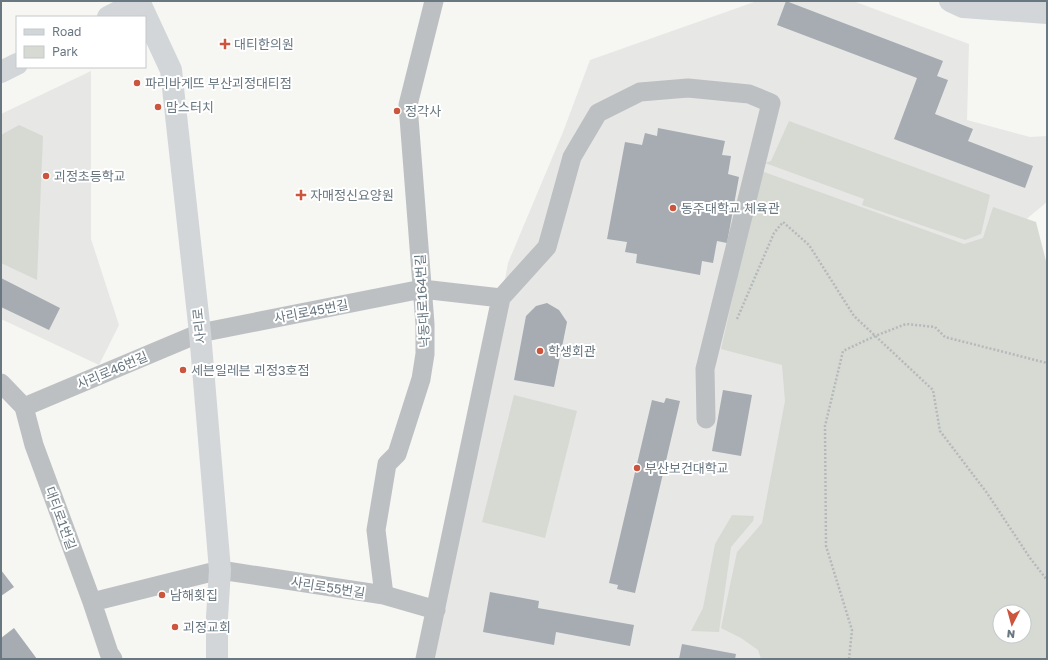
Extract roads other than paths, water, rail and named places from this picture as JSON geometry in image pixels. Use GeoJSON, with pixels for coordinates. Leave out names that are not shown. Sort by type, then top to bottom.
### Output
{"type":"FeatureCollection","features":[{"type":"Feature","properties":{"kind":"street"},"geometry":{"type":"LineString","coordinates":[[110,16],[139,1]]}},
{"type":"Feature","properties":{"kind":"street","name":"사리로"},"geometry":{"type":"LineString","coordinates":[[139,1],[146,16]]}},
{"type":"Feature","properties":{"kind":"street","name":"낙동대로164번길"},"geometry":{"type":"LineString","coordinates":[[384,595],[376,530],[387,464],[397,454],[421,379],[425,354],[425,324],[408,105],[434,1]]}},
{"type":"Feature","properties":{"kind":"street"},"geometry":{"type":"LineString","coordinates":[[956,4],[1047,13]]}},
{"type":"Feature","properties":{"kind":"street","name":"사리로"},"geometry":{"type":"LineString","coordinates":[[146,16],[171,70],[200,333],[220,570],[217,617],[217,659]]}},
{"type":"Feature","properties":{"kind":"street"},"geometry":{"type":"LineString","coordinates":[[1,72],[16,64]]}},
{"type":"Feature","properties":{"kind":"street"},"geometry":{"type":"LineString","coordinates":[[425,659],[501,298],[547,247],[572,157],[598,113],[640,92],[688,88],[748,94],[771,103],[705,369],[706,419]]}},
{"type":"Feature","properties":{"kind":"street","name":"사리로45번길"},"geometry":{"type":"LineString","coordinates":[[200,333],[422,289],[501,298]]}},
{"type":"Feature","properties":{"kind":"street","name":"사리로46번길"},"geometry":{"type":"LineString","coordinates":[[24,407],[200,333]]}},
{"type":"Feature","properties":{"kind":"street","name":"대티로1번길"},"geometry":{"type":"LineString","coordinates":[[1,383],[24,407],[34,445],[92,602],[109,653],[113,659]]}},
{"type":"Feature","properties":{"kind":"street"},"geometry":{"type":"LineString","coordinates":[[92,602],[220,570]]}},
{"type":"Feature","properties":{"kind":"street","name":"사리로55번길"},"geometry":{"type":"LineString","coordinates":[[220,570],[384,595],[436,610]]}},
{"type":"Feature","properties":{"kind":"place","name":"대티한의원"},"geometry":{"type":"Point","coordinates":[225,44]}},
{"type":"Feature","properties":{"kind":"place","name":"파리바게뜨 부산괴정대티점"},"geometry":{"type":"Point","coordinates":[137,83]}},
{"type":"Feature","properties":{"kind":"place","name":"맘스터치"},"geometry":{"type":"Point","coordinates":[158,107]}},
{"type":"Feature","properties":{"kind":"place","name":"정각사"},"geometry":{"type":"Point","coordinates":[397,111]}},
{"type":"Feature","properties":{"kind":"place","name":"괴정초등학교"},"geometry":{"type":"Point","coordinates":[46,176]}},
{"type":"Feature","properties":{"kind":"place","name":"자매정신요양원"},"geometry":{"type":"Point","coordinates":[301,195]}},
{"type":"Feature","properties":{"kind":"place","name":"동주대학교 체육관"},"geometry":{"type":"Point","coordinates":[673,208]}},
{"type":"Feature","properties":{"kind":"place","name":"학생회관"},"geometry":{"type":"Point","coordinates":[540,351]}},
{"type":"Feature","properties":{"kind":"place","name":"세븐일레븐 괴정3호점"},"geometry":{"type":"Point","coordinates":[183,370]}},
{"type":"Feature","properties":{"kind":"place","name":"부산보건대학교"},"geometry":{"type":"Point","coordinates":[637,468]}},
{"type":"Feature","properties":{"kind":"place","name":"남해횟집"},"geometry":{"type":"Point","coordinates":[162,595]}},
{"type":"Feature","properties":{"kind":"place","name":"괴정교회"},"geometry":{"type":"Point","coordinates":[175,627]}}]}
